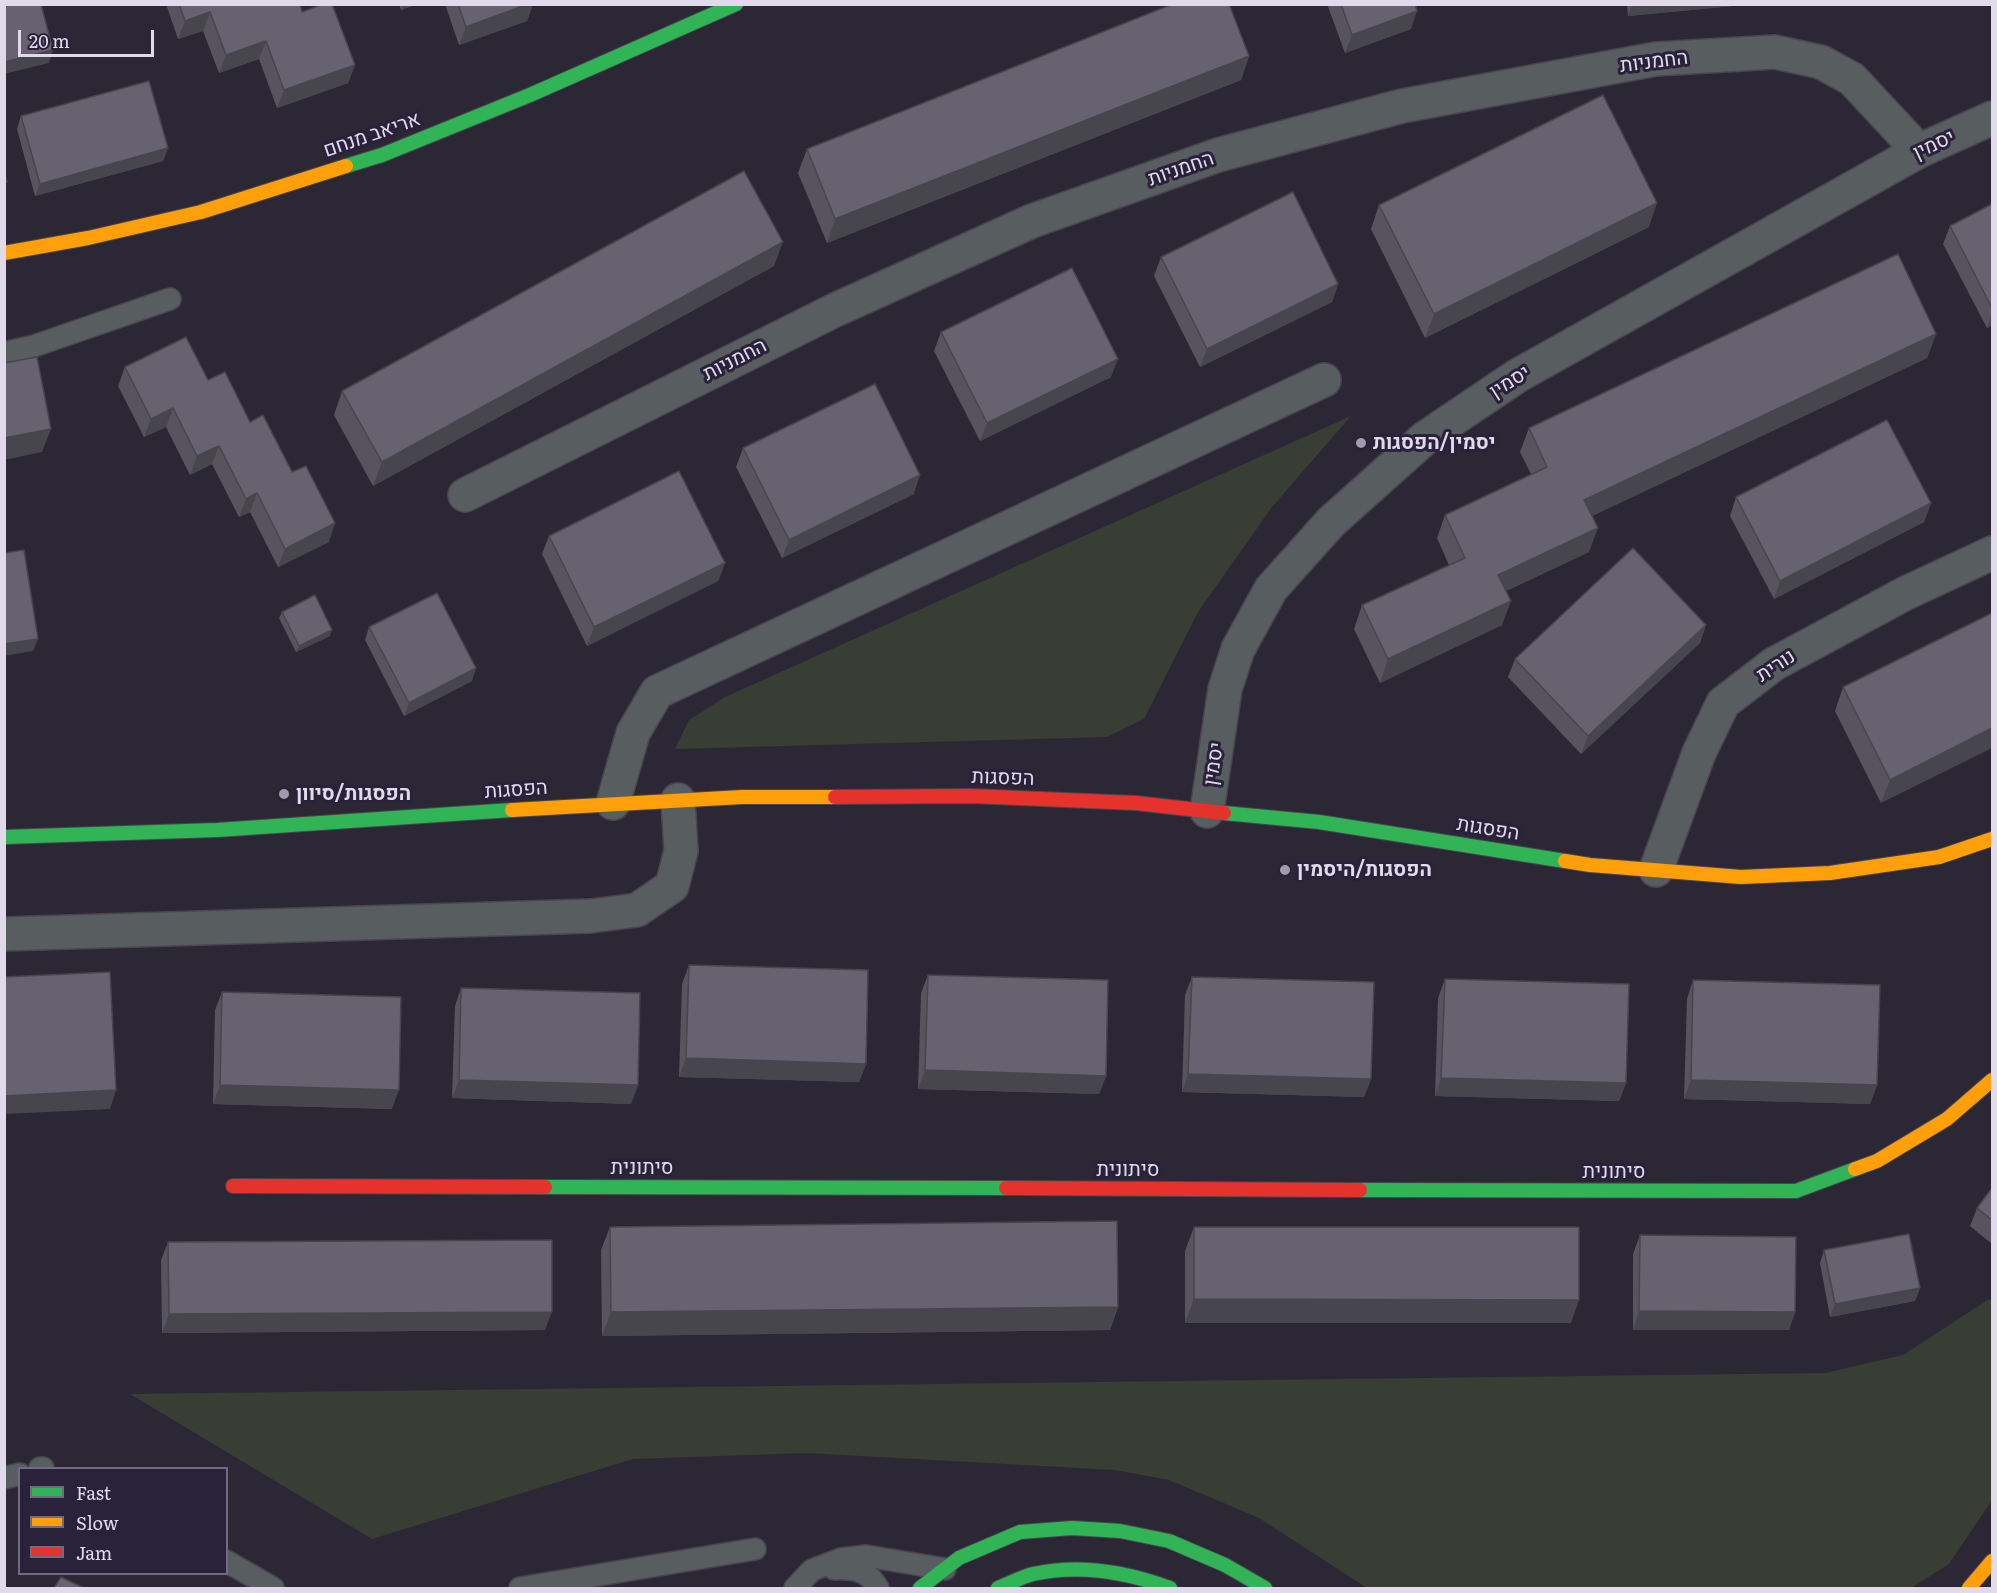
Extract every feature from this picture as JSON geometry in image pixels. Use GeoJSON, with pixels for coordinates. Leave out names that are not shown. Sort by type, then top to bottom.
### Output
{"type":"FeatureCollection","features":[{"type":"Feature","properties":{"kind":"street","name":"אריאב מנחם"},"geometry":{"type":"LineString","coordinates":[[4,253],[88,238],[201,212],[382,155],[531,95],[736,4]]}},
{"type":"Feature","properties":{"kind":"street","name":"החמניות"},"geometry":{"type":"LineString","coordinates":[[465,495],[835,310],[1032,221],[1218,156],[1402,106],[1656,58],[1775,52],[1821,62],[1852,79],[1919,151]]}},
{"type":"Feature","properties":{"kind":"street","name":"יסמין"},"geometry":{"type":"LineString","coordinates":[[1207,811],[1226,688],[1238,649],[1271,589],[1331,522],[1425,438],[1517,376],[1919,151],[1992,118]]}},
{"type":"Feature","properties":{"kind":"street"},"geometry":{"type":"LineString","coordinates":[[613,803],[633,734],[657,692],[1324,380]]}},
{"type":"Feature","properties":{"kind":"street","name":"נורית"},"geometry":{"type":"LineString","coordinates":[[1656,870],[1699,753],[1724,703],[1774,664],[1906,593],[1992,554]]}},
{"type":"Feature","properties":{"kind":"street","name":"הפסגות"},"geometry":{"type":"LineString","coordinates":[[4,837],[217,830],[613,803],[742,797],[971,796],[1136,803],[1319,822],[1590,864],[1741,877],[1830,873],[1939,857],[1992,839]]}},
{"type":"Feature","properties":{"kind":"street"},"geometry":{"type":"LineString","coordinates":[[4,934],[591,916],[636,909],[672,886],[681,851],[678,800]]}},
{"type":"Feature","properties":{"kind":"street","name":"סיתונית"},"geometry":{"type":"LineString","coordinates":[[233,1186],[1796,1191],[1877,1161],[1947,1119],[1992,1080]]}},
{"type":"Feature","properties":{"kind":"street"},"geometry":{"type":"LineString","coordinates":[[920,1588],[959,1558],[1020,1532],[1072,1528],[1108,1530],[1169,1541],[1225,1565],[1265,1588]]}},
{"type":"Feature","properties":{"kind":"street"},"geometry":{"type":"LineString","coordinates":[[1969,1588],[1992,1561]]}},
{"type":"Feature","properties":{"kind":"street"},"geometry":{"type":"LineString","coordinates":[[998,1588],[1031,1575],[1073,1570],[1114,1573],[1156,1582],[1170,1588]]}},
{"type":"Feature","properties":{"kind":"lane"},"geometry":{"type":"LineString","coordinates":[[4,353],[34,346],[170,299]]}},
{"type":"Feature","properties":{"kind":"lane"},"geometry":{"type":"LineString","coordinates":[[520,1588],[755,1549]]}},
{"type":"Feature","properties":{"kind":"lane"},"geometry":{"type":"LineString","coordinates":[[795,1588],[812,1570],[842,1559],[866,1556],[945,1569]]}},
{"type":"Feature","properties":{"kind":"lane"},"geometry":{"type":"LineString","coordinates":[[228,1562],[273,1588]]}},
{"type":"Feature","properties":{"kind":"lane"},"geometry":{"type":"LineString","coordinates":[[812,1570],[847,1568],[864,1572],[878,1588]]}},
{"type":"Feature","properties":{"kind":"shaded area"},"geometry":{"type":"Polygon","coordinates":[[[1351,416],[1272,507],[1198,612],[1144,719],[1107,737],[675,749],[689,720],[725,697],[1351,416]]]}},
{"type":"Feature","properties":{"kind":"shaded area"},"geometry":{"type":"Polygon","coordinates":[[[1989,1299],[1992,1300],[1992,1500],[1949,1564],[1911,1588],[1367,1588],[1259,1518],[1169,1480],[1115,1470],[806,1453],[633,1459],[372,1539],[130,1394],[1825,1373],[1903,1355],[1989,1299]]]}},
{"type":"Feature","properties":{"kind":"building"},"geometry":{"type":"Polygon","coordinates":[[[4,4],[41,4],[53,50],[4,62],[4,4]]]}},
{"type":"Feature","properties":{"kind":"building"},"geometry":{"type":"Polygon","coordinates":[[[179,4],[300,4],[302,12],[323,4],[332,4],[355,65],[284,90],[266,41],[226,55],[210,12],[185,21],[179,4]]]}},
{"type":"Feature","properties":{"kind":"building"},"geometry":{"type":"Polygon","coordinates":[[[458,4],[528,4],[466,27],[458,4]]]}},
{"type":"Feature","properties":{"kind":"building"},"geometry":{"type":"Polygon","coordinates":[[[1173,4],[1229,4],[1249,56],[835,219],[807,149],[1173,4]]]}},
{"type":"Feature","properties":{"kind":"building"},"geometry":{"type":"Polygon","coordinates":[[[1341,4],[1415,4],[1417,11],[1352,35],[1341,4]]]}},
{"type":"Feature","properties":{"kind":"building"},"geometry":{"type":"Polygon","coordinates":[[[149,81],[168,148],[40,184],[21,116],[149,81]]]}},
{"type":"Feature","properties":{"kind":"building"},"geometry":{"type":"Polygon","coordinates":[[[1603,95],[1657,203],[1434,314],[1379,205],[1603,95]]]}},
{"type":"Feature","properties":{"kind":"building"},"geometry":{"type":"Polygon","coordinates":[[[744,171],[783,242],[382,462],[342,391],[744,171]]]}},
{"type":"Feature","properties":{"kind":"building"},"geometry":{"type":"Polygon","coordinates":[[[1293,192],[1338,284],[1207,349],[1161,257],[1293,192]]]}},
{"type":"Feature","properties":{"kind":"building"},"geometry":{"type":"Polygon","coordinates":[[[1992,204],[1992,308],[1950,226],[1992,204]]]}},
{"type":"Feature","properties":{"kind":"building"},"geometry":{"type":"Polygon","coordinates":[[[1898,254],[1936,334],[1584,500],[1598,528],[1498,575],[1511,601],[1388,659],[1362,605],[1465,558],[1445,515],[1547,467],[1529,428],[1898,254]]]}},
{"type":"Feature","properties":{"kind":"building"},"geometry":{"type":"Polygon","coordinates":[[[1072,268],[1118,359],[987,423],[941,332],[1072,268]]]}},
{"type":"Feature","properties":{"kind":"building"},"geometry":{"type":"Polygon","coordinates":[[[186,337],[208,380],[225,372],[250,422],[263,415],[292,472],[306,466],[335,523],[285,549],[257,493],[246,499],[219,446],[197,456],[173,408],[151,419],[125,367],[186,337]]]}},
{"type":"Feature","properties":{"kind":"building"},"geometry":{"type":"Polygon","coordinates":[[[37,357],[51,429],[4,438],[4,363],[37,357]]]}},
{"type":"Feature","properties":{"kind":"building"},"geometry":{"type":"Polygon","coordinates":[[[875,384],[920,475],[789,540],[743,448],[875,384]]]}},
{"type":"Feature","properties":{"kind":"building"},"geometry":{"type":"Polygon","coordinates":[[[1887,420],[1931,503],[1780,581],[1736,497],[1887,420]]]}},
{"type":"Feature","properties":{"kind":"building"},"geometry":{"type":"Polygon","coordinates":[[[679,471],[725,563],[594,627],[549,536],[679,471]]]}},
{"type":"Feature","properties":{"kind":"building"},"geometry":{"type":"Polygon","coordinates":[[[1633,548],[1706,625],[1588,736],[1515,659],[1633,548]]]}},
{"type":"Feature","properties":{"kind":"building"},"geometry":{"type":"Polygon","coordinates":[[[24,550],[38,639],[4,644],[4,553],[24,550]]]}},
{"type":"Feature","properties":{"kind":"building"},"geometry":{"type":"Polygon","coordinates":[[[437,593],[476,668],[409,703],[369,627],[437,593]]]}},
{"type":"Feature","properties":{"kind":"building"},"geometry":{"type":"Polygon","coordinates":[[[315,595],[332,630],[299,646],[282,612],[315,595]]]}},
{"type":"Feature","properties":{"kind":"building"},"geometry":{"type":"Polygon","coordinates":[[[1992,613],[1992,728],[1890,780],[1843,687],[1992,613]]]}},
{"type":"Feature","properties":{"kind":"building"},"geometry":{"type":"Polygon","coordinates":[[[689,965],[868,970],[866,1064],[686,1058],[689,965]]]}},
{"type":"Feature","properties":{"kind":"building"},"geometry":{"type":"Polygon","coordinates":[[[110,972],[116,1090],[4,1096],[4,977],[110,972]]]}},
{"type":"Feature","properties":{"kind":"building"},"geometry":{"type":"Polygon","coordinates":[[[928,975],[1108,980],[1106,1076],[925,1070],[928,975]]]}},
{"type":"Feature","properties":{"kind":"building"},"geometry":{"type":"Polygon","coordinates":[[[1192,977],[1374,982],[1371,1079],[1188,1074],[1192,977]]]}},
{"type":"Feature","properties":{"kind":"building"},"geometry":{"type":"Polygon","coordinates":[[[1445,979],[1629,984],[1626,1083],[1441,1078],[1445,979]]]}},
{"type":"Feature","properties":{"kind":"building"},"geometry":{"type":"Polygon","coordinates":[[[1693,980],[1880,985],[1877,1085],[1691,1080],[1693,980]]]}},
{"type":"Feature","properties":{"kind":"building"},"geometry":{"type":"Polygon","coordinates":[[[461,988],[640,993],[638,1085],[459,1080],[461,988]]]}},
{"type":"Feature","properties":{"kind":"building"},"geometry":{"type":"Polygon","coordinates":[[[222,992],[401,997],[399,1090],[220,1085],[222,992]]]}},
{"type":"Feature","properties":{"kind":"building"},"geometry":{"type":"Polygon","coordinates":[[[1992,1188],[1992,1220],[1977,1208],[1992,1188]]]}},
{"type":"Feature","properties":{"kind":"building"},"geometry":{"type":"Polygon","coordinates":[[[1117,1221],[1118,1307],[611,1312],[610,1227],[1117,1221]]]}},
{"type":"Feature","properties":{"kind":"building"},"geometry":{"type":"Polygon","coordinates":[[[1194,1227],[1579,1227],[1579,1300],[1194,1299],[1194,1227]]]}},
{"type":"Feature","properties":{"kind":"building"},"geometry":{"type":"Polygon","coordinates":[[[1909,1234],[1920,1288],[1835,1304],[1824,1250],[1909,1234]]]}},
{"type":"Feature","properties":{"kind":"building"},"geometry":{"type":"Polygon","coordinates":[[[1640,1235],[1796,1237],[1795,1312],[1639,1311],[1640,1235]]]}},
{"type":"Feature","properties":{"kind":"building"},"geometry":{"type":"Polygon","coordinates":[[[552,1240],[552,1312],[169,1314],[168,1242],[552,1240]]]}},
{"type":"Feature","properties":{"kind":"building"},"geometry":{"type":"Polygon","coordinates":[[[61,1577],[84,1588],[54,1588],[61,1577]]]}},
{"type":"Feature","properties":{"kind":"traffic: fast"},"geometry":{"type":"LineString","coordinates":[[346,166],[382,155],[530,95],[736,4]]}},
{"type":"Feature","properties":{"kind":"traffic: fast"},"geometry":{"type":"LineString","coordinates":[[4,837],[217,830],[512,810]]}},
{"type":"Feature","properties":{"kind":"traffic: fast"},"geometry":{"type":"LineString","coordinates":[[1224,813],[1319,822],[1565,861]]}},
{"type":"Feature","properties":{"kind":"traffic: fast"},"geometry":{"type":"LineString","coordinates":[[1360,1190],[1796,1191],[1855,1169]]}},
{"type":"Feature","properties":{"kind":"traffic: fast"},"geometry":{"type":"LineString","coordinates":[[545,1187],[1006,1188]]}},
{"type":"Feature","properties":{"kind":"traffic: fast"},"geometry":{"type":"LineString","coordinates":[[920,1588],[959,1558],[1020,1532],[1072,1528],[1120,1531],[1169,1541],[1225,1565],[1265,1588]]}},
{"type":"Feature","properties":{"kind":"traffic: fast"},"geometry":{"type":"LineString","coordinates":[[998,1588],[1033,1574],[1067,1570],[1120,1574],[1170,1588]]}},
{"type":"Feature","properties":{"kind":"traffic: slow"},"geometry":{"type":"LineString","coordinates":[[4,253],[88,238],[201,212],[346,166]]}},
{"type":"Feature","properties":{"kind":"traffic: slow"},"geometry":{"type":"LineString","coordinates":[[512,810],[742,797],[835,797]]}},
{"type":"Feature","properties":{"kind":"traffic: slow"},"geometry":{"type":"LineString","coordinates":[[1565,861],[1741,877],[1830,873],[1939,857],[1992,839]]}},
{"type":"Feature","properties":{"kind":"traffic: slow"},"geometry":{"type":"LineString","coordinates":[[1855,1169],[1877,1161],[1947,1119],[1992,1080]]}},
{"type":"Feature","properties":{"kind":"traffic: slow"},"geometry":{"type":"LineString","coordinates":[[1969,1588],[1992,1561]]}},
{"type":"Feature","properties":{"kind":"traffic: jam"},"geometry":{"type":"LineString","coordinates":[[835,797],[971,796],[1136,803],[1224,813]]}},
{"type":"Feature","properties":{"kind":"traffic: jam"},"geometry":{"type":"LineString","coordinates":[[233,1186],[545,1187]]}},
{"type":"Feature","properties":{"kind":"traffic: jam"},"geometry":{"type":"LineString","coordinates":[[1006,1188],[1360,1190]]}},
{"type":"Feature","properties":{"kind":"place","name":"יסמין/הפסגות"},"geometry":{"type":"Point","coordinates":[1361,443]}},
{"type":"Feature","properties":{"kind":"place","name":"הפסגות/סיוון"},"geometry":{"type":"Point","coordinates":[284,794]}},
{"type":"Feature","properties":{"kind":"place","name":"הפסגות/היסמין"},"geometry":{"type":"Point","coordinates":[1285,870]}}]}
